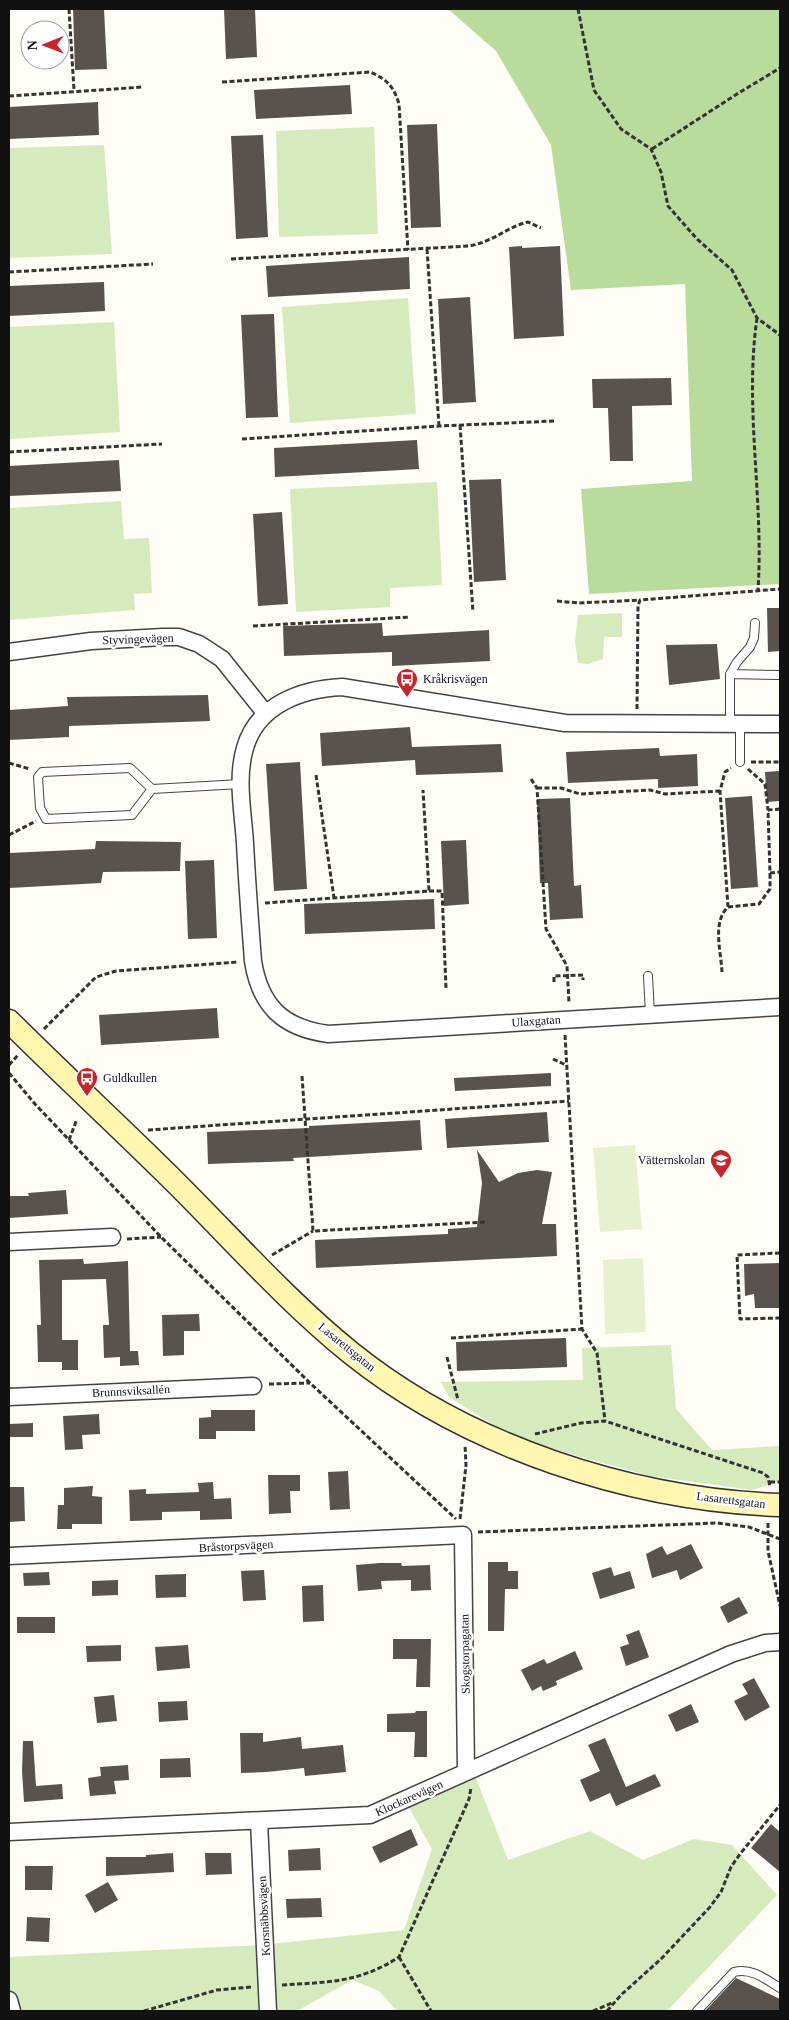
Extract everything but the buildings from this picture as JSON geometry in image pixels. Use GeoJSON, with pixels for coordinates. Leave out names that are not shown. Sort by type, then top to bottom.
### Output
{"type":"FeatureCollection","features":[{"type":"Feature","properties":{"kind":"street","name":"Styvingevägen"},"geometry":{"type":"LineString","coordinates":[[9,652],[91,641],[163,637],[179,638],[199,644],[222,659],[266,714]]}},
{"type":"Feature","properties":{"kind":"street"},"geometry":{"type":"LineString","coordinates":[[253,961],[241,784],[245,748],[250,735],[266,714],[280,703],[297,694],[327,688],[342,688],[564,723],[780,724]]}},
{"type":"Feature","properties":{"kind":"street","name":"Ulaxgatan"},"geometry":{"type":"LineString","coordinates":[[253,961],[256,978],[265,998],[278,1013],[293,1025],[311,1032],[328,1034],[780,1007]]}},
{"type":"Feature","properties":{"kind":"street","name":"Lasarettsgatan"},"geometry":{"type":"LineString","coordinates":[[9,1022],[150,1156],[321,1327],[351,1353],[385,1378],[458,1422],[520,1449],[571,1468],[620,1481],[724,1501],[774,1505]]}},
{"type":"Feature","properties":{"kind":"street"},"geometry":{"type":"LineString","coordinates":[[9,1242],[112,1237]]}},
{"type":"Feature","properties":{"kind":"street","name":"Brunnsviksallén"},"geometry":{"type":"LineString","coordinates":[[9,1396],[253,1386]]}},
{"type":"Feature","properties":{"kind":"street","name":"Bråstorpsvägen"},"geometry":{"type":"LineString","coordinates":[[9,1556],[464,1530]]}},
{"type":"Feature","properties":{"kind":"street","name":"Skogstorpagatan"},"geometry":{"type":"LineString","coordinates":[[464,1530],[469,1771]]}},
{"type":"Feature","properties":{"kind":"street","name":"Klockarevägen"},"geometry":{"type":"LineString","coordinates":[[9,1832],[259,1822],[370,1815],[731,1654],[765,1643],[780,1642]]}},
{"type":"Feature","properties":{"kind":"street","name":"Korsnäbbsvägen"},"geometry":{"type":"LineString","coordinates":[[259,1822],[268,2011]]}},
{"type":"Feature","properties":{"kind":"street"},"geometry":{"type":"LineString","coordinates":[[9,2000],[12,2011]]}},
{"type":"Feature","properties":{"kind":"lane"},"geometry":{"type":"LineString","coordinates":[[740,762],[730,674],[736,662],[750,648],[754,638],[755,623]]}},
{"type":"Feature","properties":{"kind":"lane"},"geometry":{"type":"LineString","coordinates":[[730,674],[780,675]]}},
{"type":"Feature","properties":{"kind":"lane"},"geometry":{"type":"LineString","coordinates":[[152,789],[132,815],[46,818],[40,808],[38,777],[42,772],[130,768],[152,789],[241,784]]}},
{"type":"Feature","properties":{"kind":"lane"},"geometry":{"type":"LineString","coordinates":[[648,976],[650,1014]]}},
{"type":"Feature","properties":{"kind":"lane"},"geometry":{"type":"LineString","coordinates":[[697,2011],[734,1972],[742,1970],[753,1972],[780,1988]]}},
{"type":"Feature","properties":{"kind":"path"},"geometry":{"type":"LineString","coordinates":[[69,9],[74,90]]}},
{"type":"Feature","properties":{"kind":"path"},"geometry":{"type":"LineString","coordinates":[[578,9],[594,90],[621,129],[651,149],[661,172],[668,206],[697,239],[732,270],[757,318],[780,335]]}},
{"type":"Feature","properties":{"kind":"path"},"geometry":{"type":"LineString","coordinates":[[651,149],[780,68]]}},
{"type":"Feature","properties":{"kind":"path"},"geometry":{"type":"LineString","coordinates":[[222,82],[370,72],[389,82],[400,104],[408,250]]}},
{"type":"Feature","properties":{"kind":"path"},"geometry":{"type":"LineString","coordinates":[[9,96],[74,90],[143,87]]}},
{"type":"Feature","properties":{"kind":"path"},"geometry":{"type":"LineString","coordinates":[[231,260],[428,249],[483,244],[520,224],[528,222],[541,228]]}},
{"type":"Feature","properties":{"kind":"path"},"geometry":{"type":"LineString","coordinates":[[428,249],[439,426]]}},
{"type":"Feature","properties":{"kind":"path"},"geometry":{"type":"LineString","coordinates":[[9,272],[153,264]]}},
{"type":"Feature","properties":{"kind":"path"},"geometry":{"type":"LineString","coordinates":[[757,318],[752,350],[756,480],[761,550],[758,590]]}},
{"type":"Feature","properties":{"kind":"path"},"geometry":{"type":"LineString","coordinates":[[242,439],[439,426],[555,421]]}},
{"type":"Feature","properties":{"kind":"path"},"geometry":{"type":"LineString","coordinates":[[460,425],[473,612]]}},
{"type":"Feature","properties":{"kind":"path"},"geometry":{"type":"LineString","coordinates":[[9,452],[162,444]]}},
{"type":"Feature","properties":{"kind":"path"},"geometry":{"type":"LineString","coordinates":[[557,601],[579,603],[640,600],[780,589]]}},
{"type":"Feature","properties":{"kind":"path"},"geometry":{"type":"LineString","coordinates":[[636,724],[638,606],[640,600]]}},
{"type":"Feature","properties":{"kind":"path"},"geometry":{"type":"LineString","coordinates":[[253,626],[410,617]]}},
{"type":"Feature","properties":{"kind":"path"},"geometry":{"type":"LineString","coordinates":[[728,906],[720,791],[725,772],[740,762],[780,762]]}},
{"type":"Feature","properties":{"kind":"path"},"geometry":{"type":"LineString","coordinates":[[722,972],[719,921],[722,912],[728,906],[759,904],[770,889],[766,784],[740,762]]}},
{"type":"Feature","properties":{"kind":"path"},"geometry":{"type":"LineString","coordinates":[[9,763],[42,772]]}},
{"type":"Feature","properties":{"kind":"path"},"geometry":{"type":"LineString","coordinates":[[316,775],[334,898]]}},
{"type":"Feature","properties":{"kind":"path"},"geometry":{"type":"LineString","coordinates":[[531,779],[537,788],[546,929],[567,966],[567,1065],[582,1329],[597,1353],[605,1421]]}},
{"type":"Feature","properties":{"kind":"path"},"geometry":{"type":"LineString","coordinates":[[537,788],[561,788],[580,794],[650,790],[665,794],[720,791]]}},
{"type":"Feature","properties":{"kind":"path"},"geometry":{"type":"LineString","coordinates":[[423,790],[429,891]]}},
{"type":"Feature","properties":{"kind":"path"},"geometry":{"type":"LineString","coordinates":[[768,810],[780,809]]}},
{"type":"Feature","properties":{"kind":"path"},"geometry":{"type":"LineString","coordinates":[[9,835],[45,816]]}},
{"type":"Feature","properties":{"kind":"path"},"geometry":{"type":"LineString","coordinates":[[770,873],[780,872]]}},
{"type":"Feature","properties":{"kind":"path"},"geometry":{"type":"LineString","coordinates":[[249,904],[442,891],[446,988]]}},
{"type":"Feature","properties":{"kind":"path"},"geometry":{"type":"LineString","coordinates":[[9,1065],[89,983],[105,974],[116,971],[253,961]]}},
{"type":"Feature","properties":{"kind":"path"},"geometry":{"type":"LineString","coordinates":[[554,982],[554,976],[583,975],[583,980]]}},
{"type":"Feature","properties":{"kind":"path"},"geometry":{"type":"LineString","coordinates":[[554,1059],[567,1065]]}},
{"type":"Feature","properties":{"kind":"path"},"geometry":{"type":"LineString","coordinates":[[9,1073],[34,1104],[161,1237],[464,1530],[718,1523],[749,1527],[780,1539]]}},
{"type":"Feature","properties":{"kind":"path"},"geometry":{"type":"LineString","coordinates":[[302,1076],[313,1231]]}},
{"type":"Feature","properties":{"kind":"path"},"geometry":{"type":"LineString","coordinates":[[145,1130],[569,1101]]}},
{"type":"Feature","properties":{"kind":"path"},"geometry":{"type":"LineString","coordinates":[[70,1140],[77,1119]]}},
{"type":"Feature","properties":{"kind":"path"},"geometry":{"type":"LineString","coordinates":[[257,1264],[313,1231],[486,1222]]}},
{"type":"Feature","properties":{"kind":"path"},"geometry":{"type":"LineString","coordinates":[[112,1237],[133,1240],[161,1237]]}},
{"type":"Feature","properties":{"kind":"path"},"geometry":{"type":"LineString","coordinates":[[780,1253],[737,1255],[740,1319],[780,1318]]}},
{"type":"Feature","properties":{"kind":"path"},"geometry":{"type":"LineString","coordinates":[[452,1338],[582,1329]]}},
{"type":"Feature","properties":{"kind":"path"},"geometry":{"type":"LineString","coordinates":[[253,1386],[310,1383]]}},
{"type":"Feature","properties":{"kind":"path"},"geometry":{"type":"LineString","coordinates":[[520,1449],[524,1436],[581,1423],[605,1421],[763,1473],[770,1482],[774,1505],[767,1535],[768,1550],[780,1606]]}},
{"type":"Feature","properties":{"kind":"path"},"geometry":{"type":"LineString","coordinates":[[770,1482],[780,1482]]}},
{"type":"Feature","properties":{"kind":"path"},"geometry":{"type":"LineString","coordinates":[[144,2011],[217,1990],[318,1983],[357,1978],[399,1957],[469,1799],[473,1781],[469,1771]]}},
{"type":"Feature","properties":{"kind":"path"},"geometry":{"type":"LineString","coordinates":[[607,2011],[612,2003],[661,1959],[694,1925],[721,1892],[731,1867],[740,1854],[780,1805]]}},
{"type":"Feature","properties":{"kind":"path"},"geometry":{"type":"LineString","coordinates":[[399,1957],[432,2011]]}},
{"type":"Feature","properties":{"kind":"path"},"geometry":{"type":"LineString","coordinates":[[593,2011],[612,2003]]}},
{"type":"Feature","properties":{"kind":"green space"},"geometry":{"type":"Polygon","coordinates":[[[448,9],[780,9],[780,584],[589,594],[581,489],[692,481],[685,284],[571,290],[551,145],[496,51],[448,9]]]}},
{"type":"Feature","properties":{"kind":"green space"},"geometry":{"type":"Polygon","coordinates":[[[374,127],[378,234],[279,237],[276,131],[374,127]]]}},
{"type":"Feature","properties":{"kind":"green space"},"geometry":{"type":"Polygon","coordinates":[[[104,145],[112,254],[9,258],[9,148],[104,145]]]}},
{"type":"Feature","properties":{"kind":"green space"},"geometry":{"type":"Polygon","coordinates":[[[408,298],[416,414],[290,423],[282,307],[408,298]]]}},
{"type":"Feature","properties":{"kind":"green space"},"geometry":{"type":"Polygon","coordinates":[[[114,322],[120,432],[9,439],[9,327],[114,322]]]}},
{"type":"Feature","properties":{"kind":"green space"},"geometry":{"type":"Polygon","coordinates":[[[437,482],[442,585],[390,588],[390,607],[296,612],[290,489],[437,482]]]}},
{"type":"Feature","properties":{"kind":"green space"},"geometry":{"type":"Polygon","coordinates":[[[121,501],[124,539],[149,538],[152,593],[134,594],[135,610],[9,620],[9,508],[121,501]]]}},
{"type":"Feature","properties":{"kind":"green space"},"geometry":{"type":"Polygon","coordinates":[[[622,613],[622,637],[604,637],[603,659],[588,664],[578,663],[575,641],[578,615],[622,613]]]}},
{"type":"Feature","properties":{"kind":"green space"},"geometry":{"type":"Polygon","coordinates":[[[635,1145],[642,1229],[600,1232],[593,1148],[635,1145]]]}},
{"type":"Feature","properties":{"kind":"green space"},"geometry":{"type":"Polygon","coordinates":[[[643,1258],[646,1332],[605,1334],[603,1260],[643,1258]]]}},
{"type":"Feature","properties":{"kind":"green space"},"geometry":{"type":"Polygon","coordinates":[[[671,1345],[676,1409],[712,1450],[780,1446],[780,1481],[752,1490],[650,1476],[588,1459],[511,1436],[449,1397],[441,1382],[583,1380],[582,1348],[671,1345]]]}},
{"type":"Feature","properties":{"kind":"green space"},"geometry":{"type":"Polygon","coordinates":[[[470,1763],[508,1860],[590,1831],[643,1860],[694,1839],[732,1845],[777,1895],[667,2011],[397,2011],[379,1991],[352,1980],[297,2011],[9,2011],[9,1957],[260,1945],[404,1930],[432,1849],[402,1795],[470,1763]]]}},
{"type":"Feature","properties":{"kind":"place","name":"Kråkrisvägen"},"geometry":{"type":"Point","coordinates":[407,698]}},
{"type":"Feature","properties":{"kind":"place","name":"Guldkullen"},"geometry":{"type":"Point","coordinates":[87,1097]}},
{"type":"Feature","properties":{"kind":"place","name":"Vätternskolan"},"geometry":{"type":"Point","coordinates":[721,1179]}}]}
